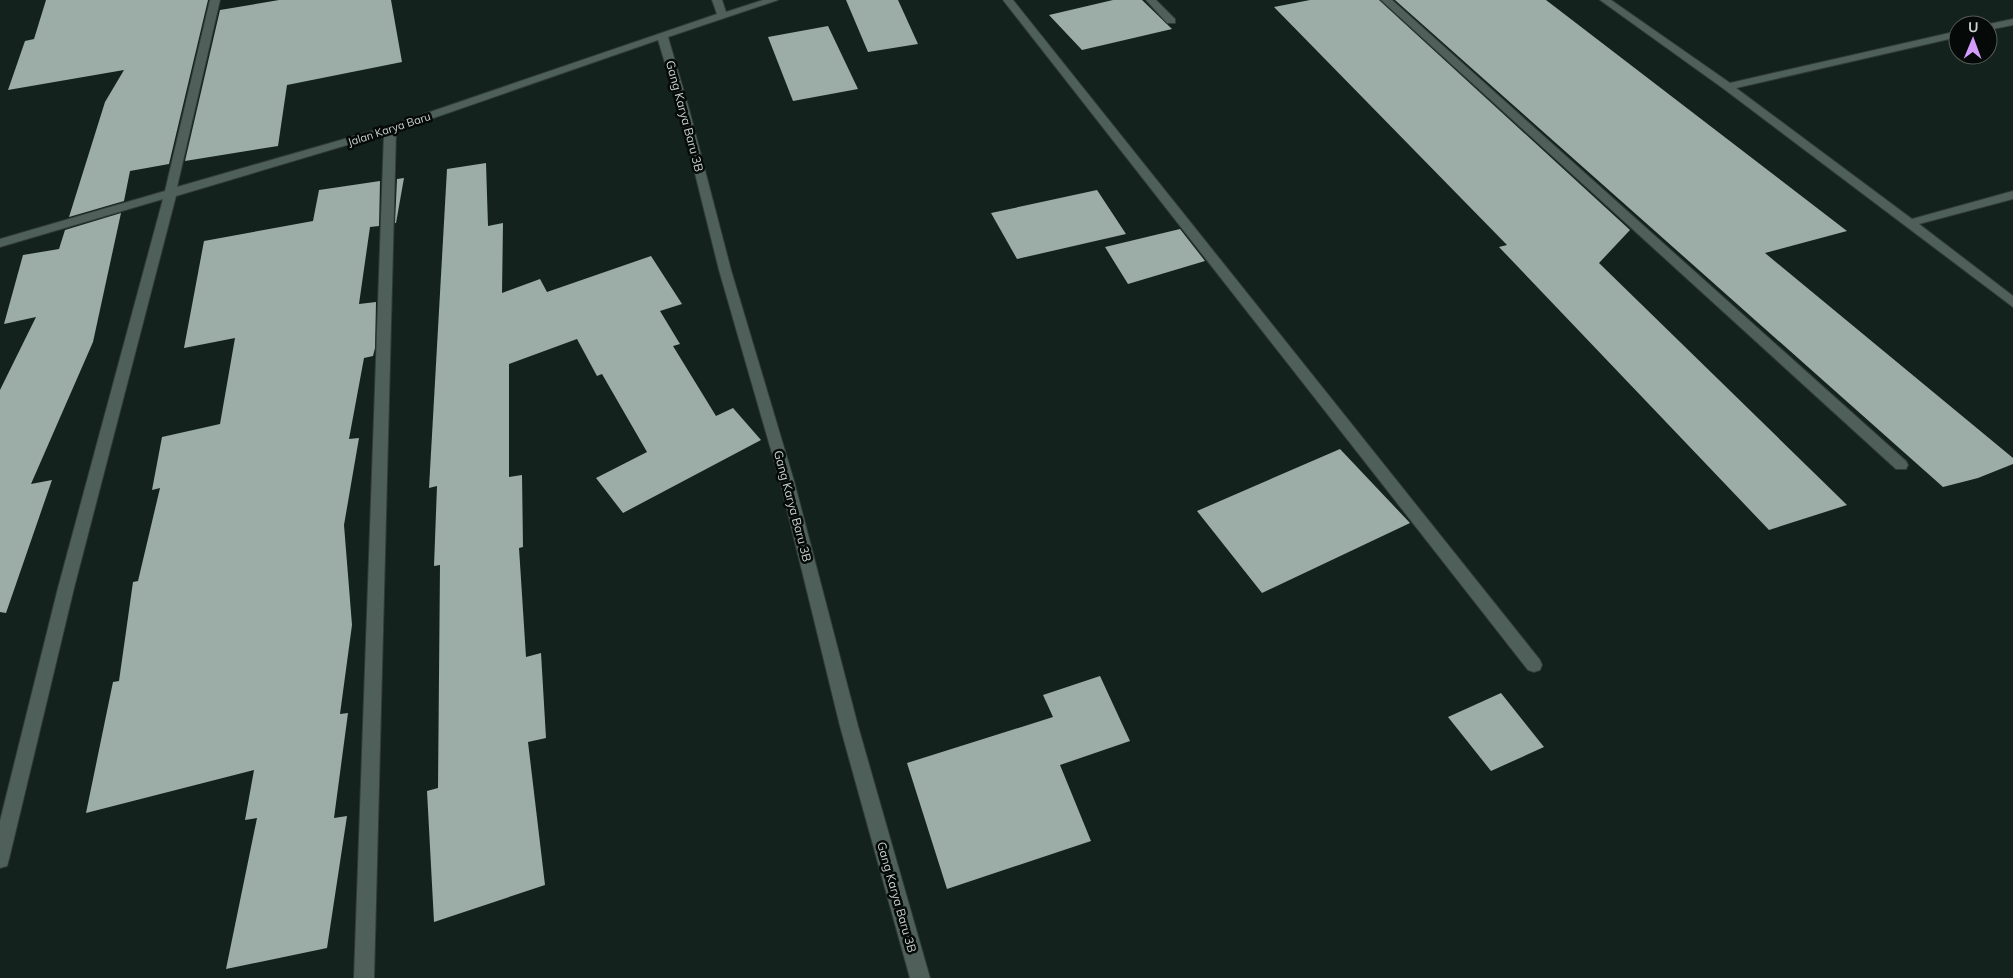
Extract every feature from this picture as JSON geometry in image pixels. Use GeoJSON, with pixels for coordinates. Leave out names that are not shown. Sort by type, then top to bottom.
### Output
{"type":"FeatureCollection","features":[{"type":"Feature","properties":{"kind":"street"},"geometry":{"type":"LineString","coordinates":[[0,859],[70,569],[170,194],[215,0]]}},
{"type":"Feature","properties":{"kind":"street"},"geometry":{"type":"LineString","coordinates":[[717,0],[722,15]]}},
{"type":"Feature","properties":{"kind":"street","name":"Jalan Karya Baru"},"geometry":{"type":"LineString","coordinates":[[0,243],[390,129],[662,35],[773,0]]}},
{"type":"Feature","properties":{"kind":"street"},"geometry":{"type":"LineString","coordinates":[[1008,0],[1534,665]]}},
{"type":"Feature","properties":{"kind":"street"},"geometry":{"type":"LineString","coordinates":[[1151,0],[1171,21]]}},
{"type":"Feature","properties":{"kind":"street"},"geometry":{"type":"LineString","coordinates":[[1386,0],[1901,465]]}},
{"type":"Feature","properties":{"kind":"street"},"geometry":{"type":"LineString","coordinates":[[1605,0],[1728,87],[1910,223],[2013,303]]}},
{"type":"Feature","properties":{"kind":"street"},"geometry":{"type":"LineString","coordinates":[[1998,25],[2013,22]]}},
{"type":"Feature","properties":{"kind":"street","name":"Gang Karya Baru 3B"},"geometry":{"type":"LineString","coordinates":[[662,35],[684,109],[725,270],[787,481],[849,726],[920,978]]}},
{"type":"Feature","properties":{"kind":"street"},"geometry":{"type":"LineString","coordinates":[[1728,87],[1948,36]]}},
{"type":"Feature","properties":{"kind":"street"},"geometry":{"type":"LineString","coordinates":[[364,978],[390,129]]}},
{"type":"Feature","properties":{"kind":"street"},"geometry":{"type":"LineString","coordinates":[[1910,223],[2013,195]]}},
{"type":"Feature","properties":{"kind":"building"},"geometry":{"type":"Polygon","coordinates":[[[46,0],[208,0],[169,164],[130,171],[124,201],[69,217],[105,102],[124,70],[8,90],[25,41],[34,39],[46,0]]]}},
{"type":"Feature","properties":{"kind":"building"},"geometry":{"type":"Polygon","coordinates":[[[279,0],[391,0],[402,62],[287,85],[278,146],[185,161],[220,10],[279,0]]]}},
{"type":"Feature","properties":{"kind":"building"},"geometry":{"type":"Polygon","coordinates":[[[846,0],[898,0],[918,44],[868,52],[846,0]]]}},
{"type":"Feature","properties":{"kind":"building"},"geometry":{"type":"Polygon","coordinates":[[[1113,0],[1142,0],[1172,29],[1082,50],[1049,15],[1113,0]]]}},
{"type":"Feature","properties":{"kind":"building"},"geometry":{"type":"Polygon","coordinates":[[[1310,0],[1379,0],[1630,230],[1599,263],[1847,505],[1769,530],[1499,247],[1507,245],[1274,7],[1310,0]]]}},
{"type":"Feature","properties":{"kind":"building"},"geometry":{"type":"Polygon","coordinates":[[[1395,0],[1546,0],[1847,231],[1765,253],[2013,458],[2013,464],[1978,478],[1943,487],[1395,0]]]}},
{"type":"Feature","properties":{"kind":"building"},"geometry":{"type":"Polygon","coordinates":[[[828,26],[858,89],[793,101],[768,37],[828,26]]]}},
{"type":"Feature","properties":{"kind":"building"},"geometry":{"type":"Polygon","coordinates":[[[486,163],[488,226],[503,223],[502,293],[540,279],[547,292],[651,256],[682,304],[660,311],[680,344],[673,346],[716,416],[733,408],[761,440],[623,513],[596,478],[647,452],[602,374],[597,376],[577,339],[509,364],[509,477],[522,475],[523,547],[519,548],[526,657],[541,653],[546,738],[528,742],[545,885],[434,922],[427,791],[438,788],[440,565],[434,566],[437,486],[429,488],[447,169],[486,163]]]}},
{"type":"Feature","properties":{"kind":"building"},"geometry":{"type":"Polygon","coordinates":[[[404,178],[396,223],[395,223],[397,179],[404,178]]]}},
{"type":"Feature","properties":{"kind":"building"},"geometry":{"type":"Polygon","coordinates":[[[380,181],[379,226],[370,227],[359,304],[376,302],[375,348],[373,356],[364,358],[349,439],[359,438],[344,525],[352,625],[340,714],[348,713],[334,818],[347,816],[327,948],[226,969],[257,818],[245,820],[254,770],[86,813],[113,682],[119,681],[133,582],[138,581],[160,488],[152,490],[162,437],[220,424],[235,338],[184,348],[204,241],[313,221],[319,190],[380,181]]]}},
{"type":"Feature","properties":{"kind":"building"},"geometry":{"type":"Polygon","coordinates":[[[1097,190],[1126,234],[1017,259],[991,213],[1097,190]]]}},
{"type":"Feature","properties":{"kind":"building"},"geometry":{"type":"Polygon","coordinates":[[[121,213],[93,342],[31,484],[52,480],[6,613],[0,612],[0,390],[36,317],[4,324],[23,255],[59,249],[65,230],[121,213]]]}},
{"type":"Feature","properties":{"kind":"building"},"geometry":{"type":"Polygon","coordinates":[[[1180,229],[1205,261],[1128,284],[1105,247],[1180,229]]]}},
{"type":"Feature","properties":{"kind":"building"},"geometry":{"type":"Polygon","coordinates":[[[1340,449],[1410,523],[1262,593],[1197,511],[1340,449]]]}},
{"type":"Feature","properties":{"kind":"building"},"geometry":{"type":"Polygon","coordinates":[[[1100,676],[1130,741],[1060,765],[1091,841],[947,889],[907,763],[1053,717],[1043,695],[1100,676]]]}},
{"type":"Feature","properties":{"kind":"building"},"geometry":{"type":"Polygon","coordinates":[[[1501,693],[1544,747],[1491,771],[1448,717],[1501,693]]]}}]}
